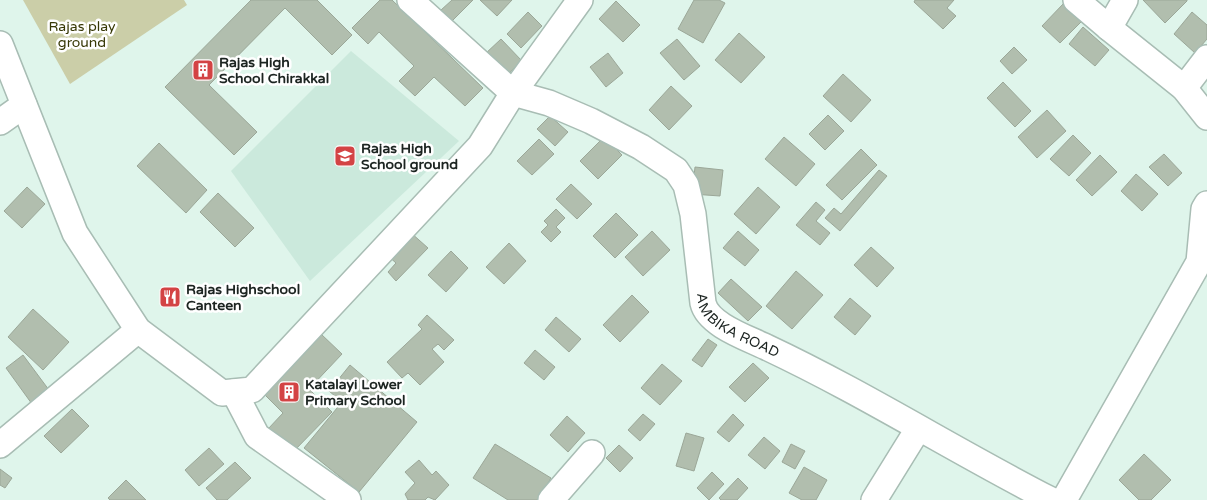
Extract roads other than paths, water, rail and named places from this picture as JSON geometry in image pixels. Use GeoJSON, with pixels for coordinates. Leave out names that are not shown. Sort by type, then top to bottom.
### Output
{"type":"FeatureCollection","features":[{"type":"Feature","properties":{"kind":"street"},"geometry":{"type":"LineString","coordinates":[[410,0],[513,93]]}},
{"type":"Feature","properties":{"kind":"street"},"geometry":{"type":"LineString","coordinates":[[0,44],[75,233],[138,330],[222,393],[252,390],[480,146],[513,93],[580,0]]}},
{"type":"Feature","properties":{"kind":"street"},"geometry":{"type":"LineString","coordinates":[[1076,0],[1184,88],[1207,117]]}},
{"type":"Feature","properties":{"kind":"street"},"geometry":{"type":"LineString","coordinates":[[1109,28],[1125,0]]}},
{"type":"Feature","properties":{"kind":"street"},"geometry":{"type":"LineString","coordinates":[[1184,88],[1207,58]]}},
{"type":"Feature","properties":{"kind":"street","name":"AMBIKA ROAD"},"geometry":{"type":"LineString","coordinates":[[513,93],[548,103],[592,120],[641,147],[676,170],[686,185],[693,214],[703,303],[709,315],[728,329],[837,383],[990,469],[1051,500]]}},
{"type":"Feature","properties":{"kind":"street"},"geometry":{"type":"LineString","coordinates":[[0,122],[24,105]]}},
{"type":"Feature","properties":{"kind":"street"},"geometry":{"type":"LineString","coordinates":[[1064,500],[1199,262],[1204,209],[1207,204]]}},
{"type":"Feature","properties":{"kind":"street"},"geometry":{"type":"LineString","coordinates":[[0,445],[138,330]]}},
{"type":"Feature","properties":{"kind":"street"},"geometry":{"type":"LineString","coordinates":[[234,392],[257,436],[348,500]]}},
{"type":"Feature","properties":{"kind":"street"},"geometry":{"type":"LineString","coordinates":[[874,500],[918,428]]}},
{"type":"Feature","properties":{"kind":"street"},"geometry":{"type":"LineString","coordinates":[[551,500],[592,452]]}},
{"type":"Feature","properties":{"kind":"place","name":"Rajas High School Chirakkal"},"geometry":{"type":"Point","coordinates":[203,70]}},
{"type":"Feature","properties":{"kind":"place","name":"Rajas High School ground"},"geometry":{"type":"Point","coordinates":[345,156]}},
{"type":"Feature","properties":{"kind":"place","name":"Rajas Highschool Canteen"},"geometry":{"type":"Point","coordinates":[170,297]}},
{"type":"Feature","properties":{"kind":"place","name":"Katalayi Lower Primary School"},"geometry":{"type":"Point","coordinates":[289,392]}},
{"type":"Feature","properties":{"kind":"park label","name":"Rajas play ground"},"geometry":{"type":"Point","coordinates":[82,34]}}]}
